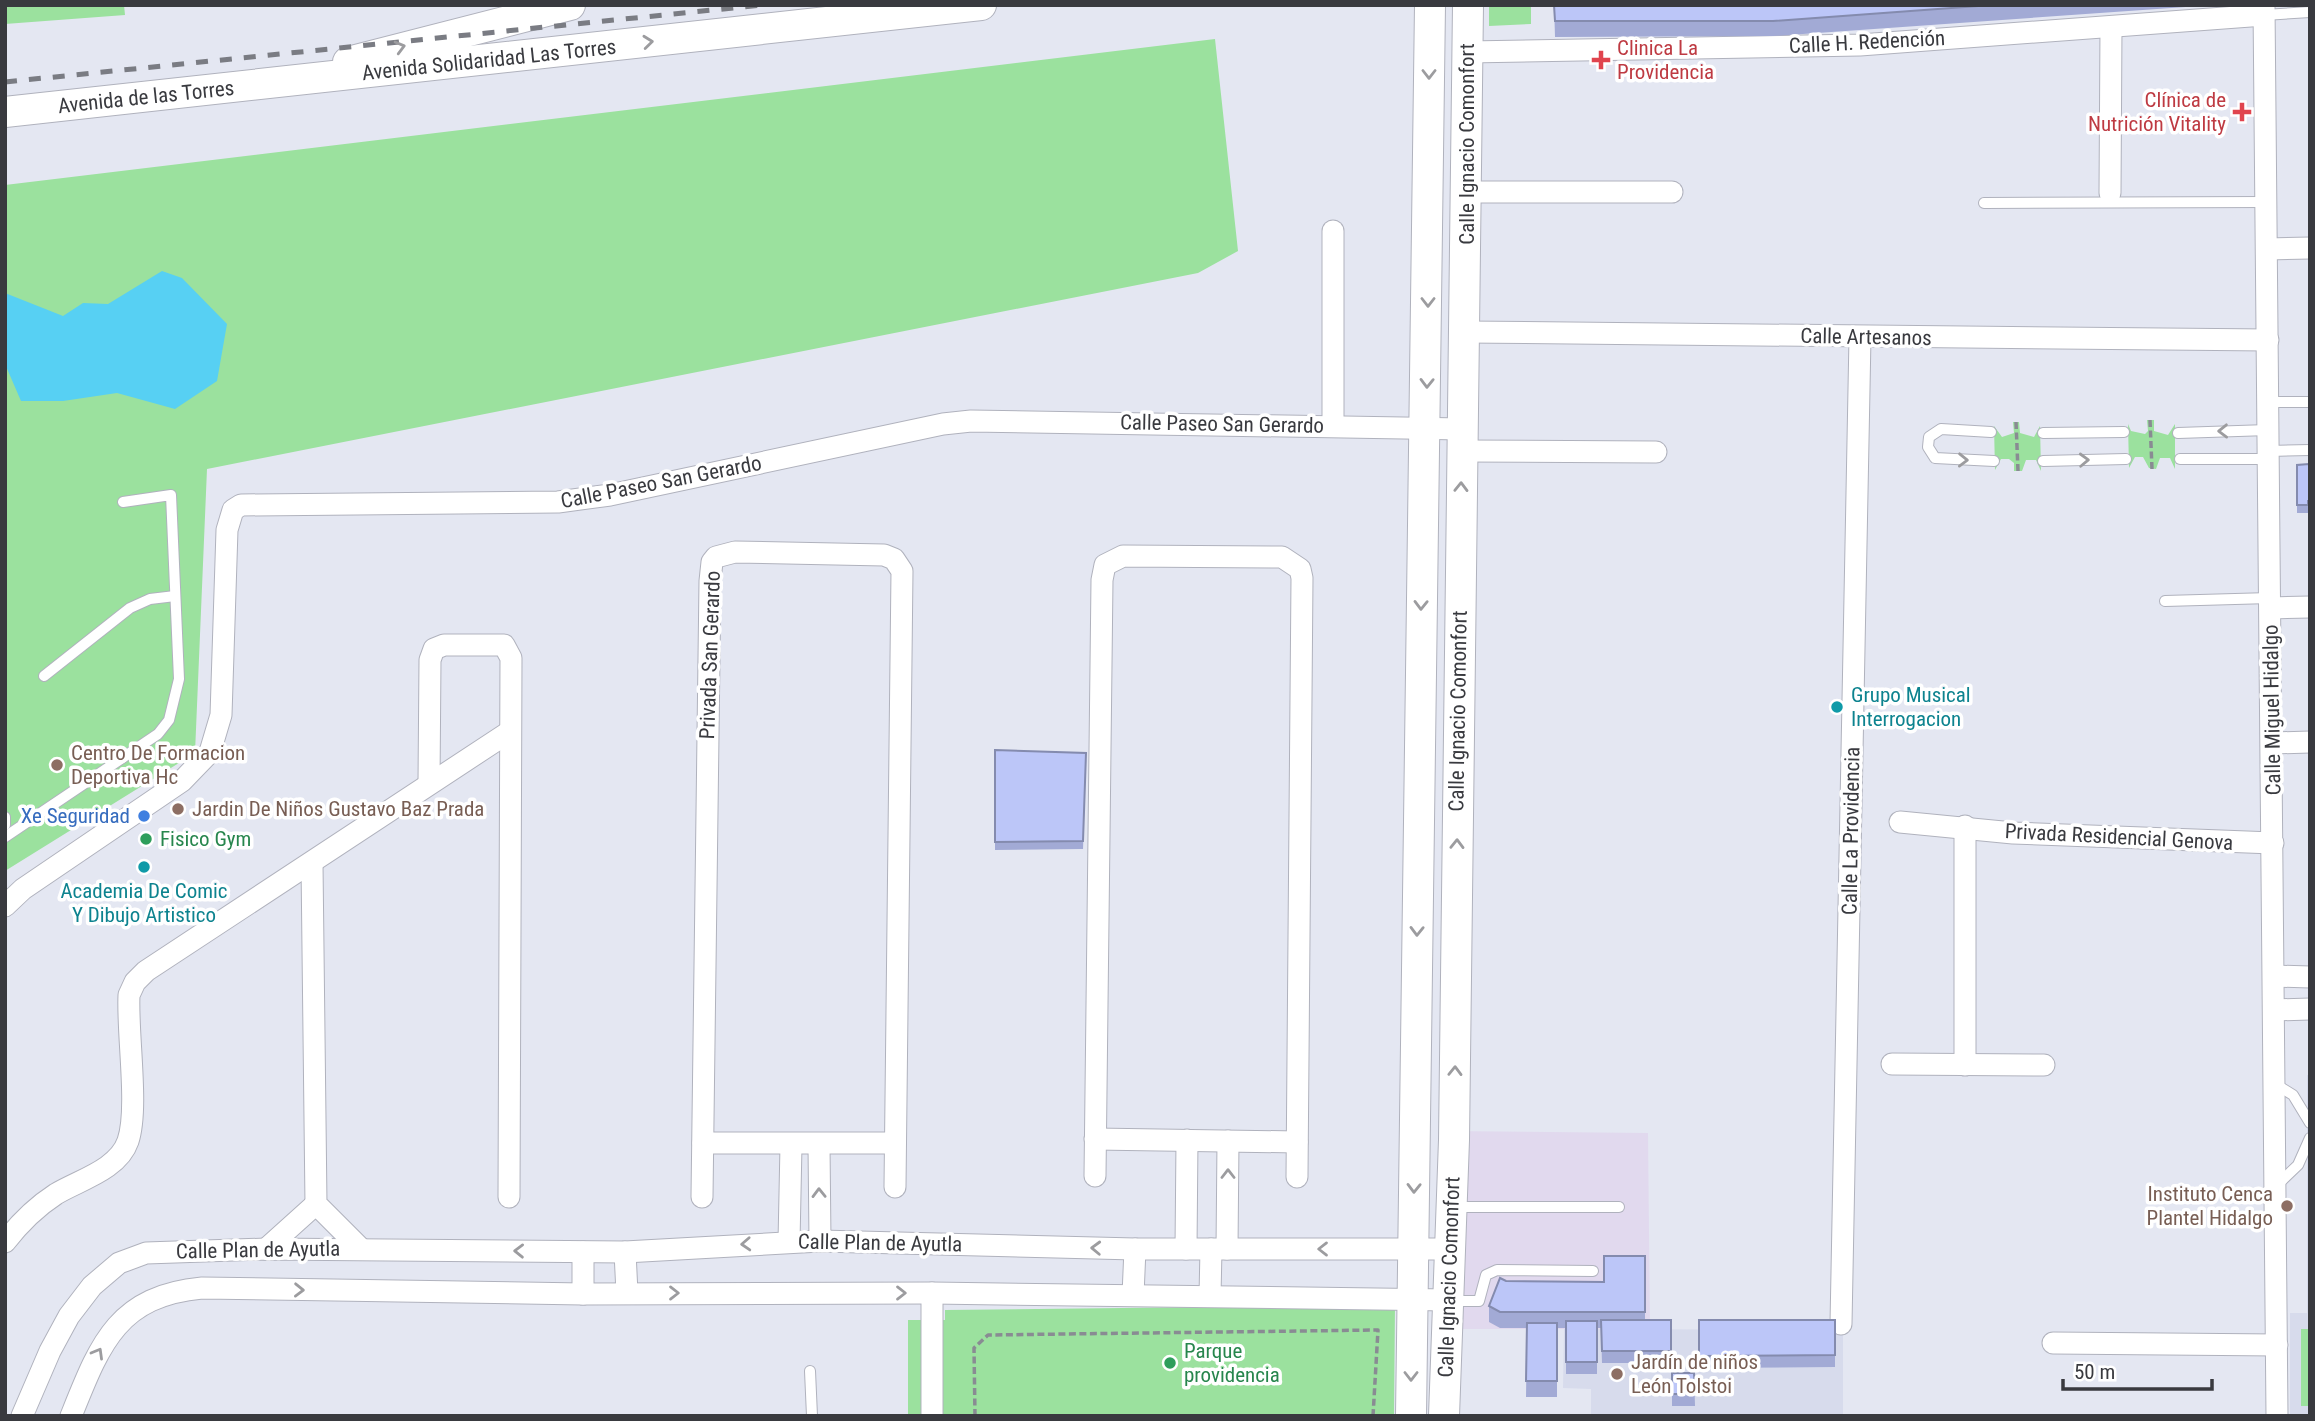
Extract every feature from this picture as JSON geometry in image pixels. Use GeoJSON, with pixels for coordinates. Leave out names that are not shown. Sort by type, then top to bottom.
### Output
{"type":"FeatureCollection","features":[{"type":"Feature","properties":{"kind":"main road","name":"Avenida Solidaridad Las Torres"},"geometry":{"type":"LineString","coordinates":[[288,82],[385,51],[570,5]]}},
{"type":"Feature","properties":{"kind":"main road","name":"Avenida Solidaridad Las Torres"},"geometry":{"type":"LineString","coordinates":[[288,82],[981,5]]}},
{"type":"Feature","properties":{"kind":"main road","name":"Calle Ignacio Comonfort"},"geometry":{"type":"LineString","coordinates":[[1411,1416],[1430,6]]}},
{"type":"Feature","properties":{"kind":"main road","name":"Calle Ignacio Comonfort"},"geometry":{"type":"LineString","coordinates":[[1444,1416],[1452,1207],[1470,21]]}},
{"type":"Feature","properties":{"kind":"main road","name":"Avenida de las Torres"},"geometry":{"type":"LineString","coordinates":[[5,112],[288,82]]}},
{"type":"Feature","properties":{"kind":"street","name":"Calle H. Redención"},"geometry":{"type":"LineString","coordinates":[[1470,21],[1860,45],[2111,27],[2264,10]]}},
{"type":"Feature","properties":{"kind":"street","name":"Calle Miguel Hidalgo"},"geometry":{"type":"LineString","coordinates":[[2264,10],[2273,743],[2277,1416]]}},
{"type":"Feature","properties":{"kind":"street"},"geometry":{"type":"LineString","coordinates":[[2110,193],[2111,27]]}},
{"type":"Feature","properties":{"kind":"street"},"geometry":{"type":"LineString","coordinates":[[1468,192],[1672,192]]}},
{"type":"Feature","properties":{"kind":"street"},"geometry":{"type":"LineString","coordinates":[[1332,231],[1332,426]]}},
{"type":"Feature","properties":{"kind":"street"},"geometry":{"type":"LineString","coordinates":[[2267,249],[2310,248]]}},
{"type":"Feature","properties":{"kind":"street","name":"Calle Artesanos"},"geometry":{"type":"LineString","coordinates":[[1464,332],[2268,340]]}},
{"type":"Feature","properties":{"kind":"street","name":"Calle La Providencia"},"geometry":{"type":"LineString","coordinates":[[1841,1324],[1860,337]]}},
{"type":"Feature","properties":{"kind":"street","name":"Calle Paseo San Gerardo"},"geometry":{"type":"LineString","coordinates":[[5,906],[23,889],[182,781],[211,752],[221,715],[227,530],[229,518],[240,505],[558,502],[610,495],[943,424],[971,421],[1426,429],[1462,440],[1656,452]]}},
{"type":"Feature","properties":{"kind":"street","name":"Privada San Gerardo"},"geometry":{"type":"LineString","coordinates":[[702,1197],[710,570],[716,557],[735,552],[884,555],[894,559],[902,571],[895,1187]]}},
{"type":"Feature","properties":{"kind":"street"},"geometry":{"type":"LineString","coordinates":[[1095,1175],[1103,573],[1111,559],[1123,556],[1282,557],[1295,563],[1303,578],[1297,1177]]}},
{"type":"Feature","properties":{"kind":"street"},"geometry":{"type":"LineString","coordinates":[[2271,603],[2310,607]]}},
{"type":"Feature","properties":{"kind":"street"},"geometry":{"type":"LineString","coordinates":[[429,783],[430,660],[438,647],[498,643],[507,648],[511,658],[509,1197]]}},
{"type":"Feature","properties":{"kind":"street"},"geometry":{"type":"LineString","coordinates":[[5,1242],[18,1225],[54,1196],[110,1164],[125,1147],[131,1122],[129,1012],[130,995],[135,982],[146,971],[509,732]]}},
{"type":"Feature","properties":{"kind":"street"},"geometry":{"type":"LineString","coordinates":[[2273,743],[2310,742]]}},
{"type":"Feature","properties":{"kind":"street","name":"Privada Residencial Genova"},"geometry":{"type":"LineString","coordinates":[[1900,822],[1965,826],[2013,833],[2273,843]]}},
{"type":"Feature","properties":{"kind":"street"},"geometry":{"type":"LineString","coordinates":[[1965,826],[1965,1065]]}},
{"type":"Feature","properties":{"kind":"street"},"geometry":{"type":"LineString","coordinates":[[312,864],[316,1204],[361,1249]]}},
{"type":"Feature","properties":{"kind":"street"},"geometry":{"type":"LineString","coordinates":[[2274,976],[2310,977]]}},
{"type":"Feature","properties":{"kind":"street"},"geometry":{"type":"LineString","coordinates":[[2274,1010],[2310,1009]]}},
{"type":"Feature","properties":{"kind":"street"},"geometry":{"type":"LineString","coordinates":[[1892,1064],[2044,1065]]}},
{"type":"Feature","properties":{"kind":"street"},"geometry":{"type":"LineString","coordinates":[[1096,1139],[1297,1142]]}},
{"type":"Feature","properties":{"kind":"street"},"geometry":{"type":"LineString","coordinates":[[1186,1249],[1187,1140]]}},
{"type":"Feature","properties":{"kind":"street"},"geometry":{"type":"LineString","coordinates":[[1210,1296],[1219,1249],[1228,1141]]}},
{"type":"Feature","properties":{"kind":"street"},"geometry":{"type":"LineString","coordinates":[[703,1143],[895,1143]]}},
{"type":"Feature","properties":{"kind":"street"},"geometry":{"type":"LineString","coordinates":[[789,1242],[791,1145]]}},
{"type":"Feature","properties":{"kind":"street"},"geometry":{"type":"LineString","coordinates":[[819,1145],[820,1241]]}},
{"type":"Feature","properties":{"kind":"street"},"geometry":{"type":"LineString","coordinates":[[266,1249],[316,1204]]}},
{"type":"Feature","properties":{"kind":"street","name":"Calle Plan de Ayutla"},"geometry":{"type":"LineString","coordinates":[[22,1416],[50,1351],[69,1316],[92,1286],[119,1264],[146,1253],[266,1249],[625,1252],[820,1241],[1135,1249],[1450,1249]]}},
{"type":"Feature","properties":{"kind":"street"},"geometry":{"type":"LineString","coordinates":[[1133,1295],[1135,1249]]}},
{"type":"Feature","properties":{"kind":"street"},"geometry":{"type":"LineString","coordinates":[[583,1252],[583,1294]]}},
{"type":"Feature","properties":{"kind":"street"},"geometry":{"type":"LineString","coordinates":[[625,1252],[627,1293]]}},
{"type":"Feature","properties":{"kind":"street","name":"Calle Plan de Ayutla"},"geometry":{"type":"LineString","coordinates":[[71,1416],[93,1359],[114,1327],[130,1311],[174,1290],[202,1288],[583,1294],[932,1293],[1448,1300]]}},
{"type":"Feature","properties":{"kind":"street"},"geometry":{"type":"LineString","coordinates":[[932,1293],[932,1416]]}},
{"type":"Feature","properties":{"kind":"street"},"geometry":{"type":"LineString","coordinates":[[2053,1343],[2277,1345]]}},
{"type":"Feature","properties":{"kind":"lane"},"geometry":{"type":"LineString","coordinates":[[2264,10],[2310,12]]}},
{"type":"Feature","properties":{"kind":"lane"},"geometry":{"type":"LineString","coordinates":[[1984,203],[2267,202]]}},
{"type":"Feature","properties":{"kind":"lane"},"geometry":{"type":"LineString","coordinates":[[2269,402],[2310,402]]}},
{"type":"Feature","properties":{"kind":"lane"},"geometry":{"type":"LineString","coordinates":[[1991,432],[1941,429],[1929,437],[1928,447],[1935,458],[1944,460],[1994,461]]}},
{"type":"Feature","properties":{"kind":"lane"},"geometry":{"type":"LineString","coordinates":[[2043,433],[2124,432]]}},
{"type":"Feature","properties":{"kind":"lane"},"geometry":{"type":"LineString","coordinates":[[2178,433],[2269,447],[2310,450]]}},
{"type":"Feature","properties":{"kind":"lane"},"geometry":{"type":"LineString","coordinates":[[2180,459],[2269,447]]}},
{"type":"Feature","properties":{"kind":"lane"},"geometry":{"type":"LineString","coordinates":[[2043,461],[2126,459]]}},
{"type":"Feature","properties":{"kind":"lane"},"geometry":{"type":"LineString","coordinates":[[5,836],[158,734],[169,720],[179,679],[171,495],[123,502]]}},
{"type":"Feature","properties":{"kind":"lane"},"geometry":{"type":"LineString","coordinates":[[44,676],[130,608],[150,599],[176,596]]}},
{"type":"Feature","properties":{"kind":"lane"},"geometry":{"type":"LineString","coordinates":[[2165,601],[2271,603]]}},
{"type":"Feature","properties":{"kind":"lane"},"geometry":{"type":"LineString","coordinates":[[5,817],[5,825]]}},
{"type":"Feature","properties":{"kind":"lane"},"geometry":{"type":"LineString","coordinates":[[2275,1084],[2293,1095],[2310,1123]]}},
{"type":"Feature","properties":{"kind":"lane"},"geometry":{"type":"LineString","coordinates":[[2276,1186],[2298,1165],[2310,1138]]}},
{"type":"Feature","properties":{"kind":"lane"},"geometry":{"type":"LineString","coordinates":[[1452,1207],[1619,1207]]}},
{"type":"Feature","properties":{"kind":"lane"},"geometry":{"type":"LineString","coordinates":[[1448,1300],[1479,1301],[1486,1275],[1497,1270],[1593,1271]]}},
{"type":"Feature","properties":{"kind":"lane"},"geometry":{"type":"LineString","coordinates":[[810,1370],[812,1416]]}},
{"type":"Feature","properties":{"kind":"path"},"geometry":{"type":"LineString","coordinates":[[2150,420],[2152,468]]}},
{"type":"Feature","properties":{"kind":"path"},"geometry":{"type":"LineString","coordinates":[[2016,422],[2018,471]]}},
{"type":"Feature","properties":{"kind":"path"},"geometry":{"type":"LineString","coordinates":[[975,1416],[974,1348],[988,1335],[1378,1330],[1373,1416]]}},
{"type":"Feature","properties":{"kind":"shaded area"},"geometry":{"type":"Polygon","coordinates":[[[2307,1075],[2310,1075],[2310,1416],[2290,1416],[2290,1313],[2307,1313],[2307,1075]]]}},
{"type":"Feature","properties":{"kind":"shaded area"},"geometry":{"type":"Polygon","coordinates":[[[1445,1131],[1648,1133],[1650,1329],[1455,1329],[1445,1131]]]}},
{"type":"Feature","properties":{"kind":"shaded area"},"geometry":{"type":"Polygon","coordinates":[[[1564,1329],[1843,1330],[1843,1416],[1591,1416],[1591,1389],[1563,1388],[1564,1329]]]}},
{"type":"Feature","properties":{"kind":"green space"},"geometry":{"type":"Polygon","coordinates":[[[5,5],[124,5],[125,15],[5,24],[5,5]]]}},
{"type":"Feature","properties":{"kind":"green space"},"geometry":{"type":"Polygon","coordinates":[[[1489,5],[1531,5],[1531,24],[1489,26],[1489,5]]]}},
{"type":"Feature","properties":{"kind":"green space"},"geometry":{"type":"Polygon","coordinates":[[[1215,39],[1238,251],[1198,273],[207,469],[195,753],[5,871],[5,185],[1215,39]]]}},
{"type":"Feature","properties":{"kind":"green space"},"geometry":{"type":"Polygon","coordinates":[[[2147,420],[2154,420],[2154,431],[2168,435],[2175,424],[2175,469],[2170,458],[2160,458],[2156,469],[2149,468],[2143,457],[2135,457],[2129,468],[2128,424],[2131,431],[2145,434],[2148,431],[2147,420]]]}},
{"type":"Feature","properties":{"kind":"green space"},"geometry":{"type":"Polygon","coordinates":[[[2013,422],[2019,422],[2020,433],[2034,437],[2040,426],[2041,471],[2036,460],[2026,460],[2022,471],[2014,471],[2014,463],[2009,459],[2001,459],[1995,470],[1994,426],[2002,437],[2014,433],[2013,422]]]}},
{"type":"Feature","properties":{"kind":"green space","name":"Parque providencia"},"geometry":{"type":"Polygon","coordinates":[[[1395,1305],[1394,1416],[908,1416],[908,1320],[945,1320],[945,1310],[1395,1305]]]}},
{"type":"Feature","properties":{"kind":"green space"},"geometry":{"type":"Polygon","coordinates":[[[2301,1329],[2310,1329],[2310,1406],[2301,1406],[2301,1329]]]}},
{"type":"Feature","properties":{"kind":"water"},"geometry":{"type":"Polygon","coordinates":[[[162,271],[182,278],[227,324],[217,381],[175,409],[117,393],[63,401],[21,401],[5,364],[5,293],[63,316],[83,303],[108,304],[162,271]]]}},
{"type":"Feature","properties":{"kind":"building"},"geometry":{"type":"Polygon","coordinates":[[[1554,5],[1992,5],[1773,21],[1555,21],[1554,5]]]}},
{"type":"Feature","properties":{"kind":"building"},"geometry":{"type":"Polygon","coordinates":[[[2310,464],[2310,501],[2308,505],[2297,505],[2297,465],[2310,464]]]}},
{"type":"Feature","properties":{"kind":"building"},"geometry":{"type":"Polygon","coordinates":[[[995,750],[1086,753],[1083,841],[995,842],[995,750]]]}},
{"type":"Feature","properties":{"kind":"building"},"geometry":{"type":"Polygon","coordinates":[[[1604,1256],[1645,1256],[1645,1312],[1500,1312],[1489,1306],[1500,1278],[1506,1281],[1604,1282],[1604,1256]]]}},
{"type":"Feature","properties":{"kind":"building"},"geometry":{"type":"Polygon","coordinates":[[[1601,1320],[1671,1320],[1671,1351],[1602,1351],[1601,1320]]]}},
{"type":"Feature","properties":{"kind":"building"},"geometry":{"type":"Polygon","coordinates":[[[1699,1320],[1835,1320],[1835,1355],[1699,1356],[1699,1320]]]}},
{"type":"Feature","properties":{"kind":"building"},"geometry":{"type":"Polygon","coordinates":[[[1566,1321],[1597,1321],[1597,1362],[1566,1362],[1566,1321]]]}},
{"type":"Feature","properties":{"kind":"building"},"geometry":{"type":"Polygon","coordinates":[[[1527,1323],[1557,1323],[1557,1381],[1526,1381],[1527,1323]]]}},
{"type":"Feature","properties":{"kind":"building"},"geometry":{"type":"Polygon","coordinates":[[[1672,1373],[1694,1373],[1695,1394],[1672,1394],[1672,1373]]]}},
{"type":"Feature","properties":{"kind":"railway"},"geometry":{"type":"LineString","coordinates":[[5,82],[762,5]]}},
{"type":"Feature","properties":{"kind":"place","name":"Clinica La Providencia"},"geometry":{"type":"Point","coordinates":[1601,60]}},
{"type":"Feature","properties":{"kind":"place","name":"Clínica de Nutrición Vitality"},"geometry":{"type":"Point","coordinates":[2242,112]}},
{"type":"Feature","properties":{"kind":"place","name":"Grupo Musical Interrogacion"},"geometry":{"type":"Point","coordinates":[1837,707]}},
{"type":"Feature","properties":{"kind":"place","name":"Centro De Formacion Deportiva Hc"},"geometry":{"type":"Point","coordinates":[57,765]}},
{"type":"Feature","properties":{"kind":"place","name":"Jardin De Niños Gustavo Baz Prada"},"geometry":{"type":"Point","coordinates":[178,809]}},
{"type":"Feature","properties":{"kind":"place","name":"Xe Seguridad"},"geometry":{"type":"Point","coordinates":[144,816]}},
{"type":"Feature","properties":{"kind":"place","name":"Fisico Gym"},"geometry":{"type":"Point","coordinates":[146,839]}},
{"type":"Feature","properties":{"kind":"place","name":"Academia De Comic Y Dibujo Artistico"},"geometry":{"type":"Point","coordinates":[144,867]}},
{"type":"Feature","properties":{"kind":"place","name":"Instituto Cenca Plantel Hidalgo"},"geometry":{"type":"Point","coordinates":[2287,1206]}},
{"type":"Feature","properties":{"kind":"place","name":"Parque providencia"},"geometry":{"type":"Point","coordinates":[1170,1363]}},
{"type":"Feature","properties":{"kind":"place","name":"Jardín de niños León Tolstoi"},"geometry":{"type":"Point","coordinates":[1617,1374]}}]}
